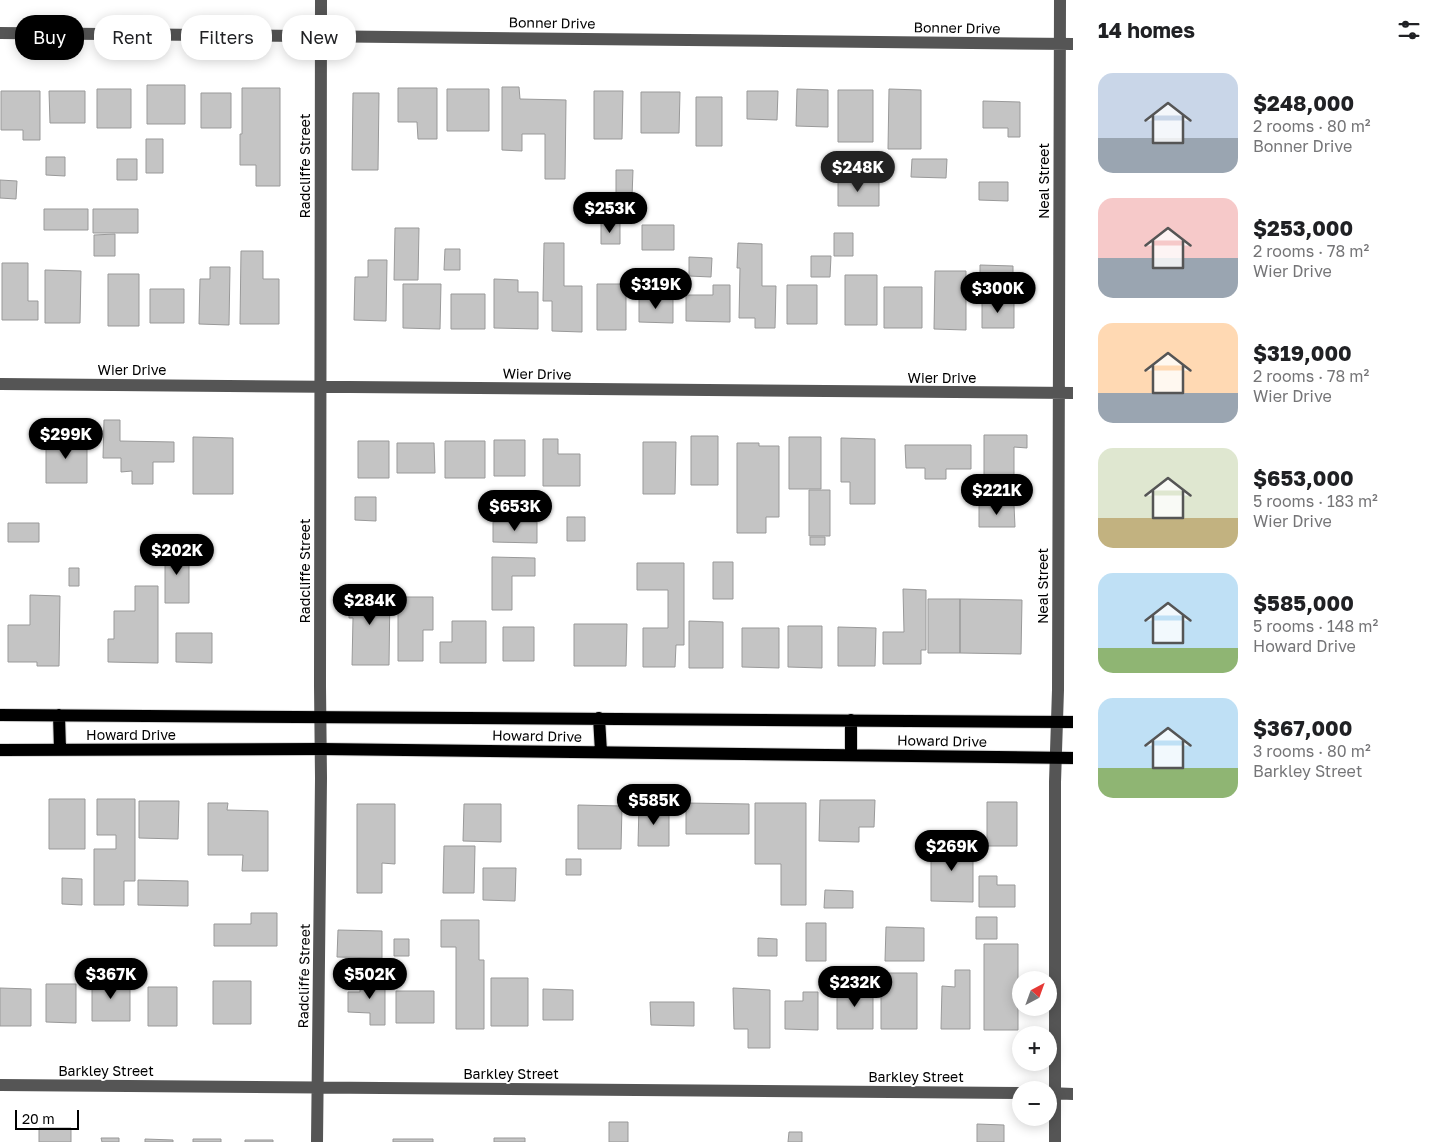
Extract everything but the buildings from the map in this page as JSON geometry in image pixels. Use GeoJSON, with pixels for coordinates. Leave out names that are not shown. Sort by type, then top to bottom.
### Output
{"type":"FeatureCollection","features":[{"type":"Feature","properties":{"kind":"main road","name":"Howard Drive"},"geometry":{"type":"LineString","coordinates":[[0,715],[1073,722]]}},
{"type":"Feature","properties":{"kind":"main road"},"geometry":{"type":"LineString","coordinates":[[60,715],[60,750]]}},
{"type":"Feature","properties":{"kind":"main road"},"geometry":{"type":"LineString","coordinates":[[598,718],[601,752]]}},
{"type":"Feature","properties":{"kind":"main road"},"geometry":{"type":"LineString","coordinates":[[851,720],[851,755]]}},
{"type":"Feature","properties":{"kind":"main road","name":"Howard Drive"},"geometry":{"type":"LineString","coordinates":[[0,750],[321,749],[1073,758]]}},
{"type":"Feature","properties":{"kind":"street","name":"Radcliffe Street"},"geometry":{"type":"LineString","coordinates":[[321,0],[321,15]]}},
{"type":"Feature","properties":{"kind":"street","name":"Neal Street"},"geometry":{"type":"LineString","coordinates":[[1052,1081],[1057,721],[1060,0]]}},
{"type":"Feature","properties":{"kind":"street","name":"Bonner Drive"},"geometry":{"type":"LineString","coordinates":[[0,33],[282,36]]}},
{"type":"Feature","properties":{"kind":"street","name":"Bonner Drive"},"geometry":{"type":"LineString","coordinates":[[356,36],[1073,44]]}},
{"type":"Feature","properties":{"kind":"street","name":"Radcliffe Street"},"geometry":{"type":"LineString","coordinates":[[317,1142],[321,749],[320,60]]}},
{"type":"Feature","properties":{"kind":"street","name":"Wier Drive"},"geometry":{"type":"LineString","coordinates":[[0,384],[1073,393]]}},
{"type":"Feature","properties":{"kind":"street","name":"Barkley Street"},"geometry":{"type":"LineString","coordinates":[[0,1085],[1012,1093]]}},
{"type":"Feature","properties":{"kind":"street"},"geometry":{"type":"LineString","coordinates":[[1057,1093],[1073,1094]]}},
{"type":"Feature","properties":{"kind":"street","name":"Neal Street"},"geometry":{"type":"LineString","coordinates":[[1054,1126],[1055,1142]]}}]}
